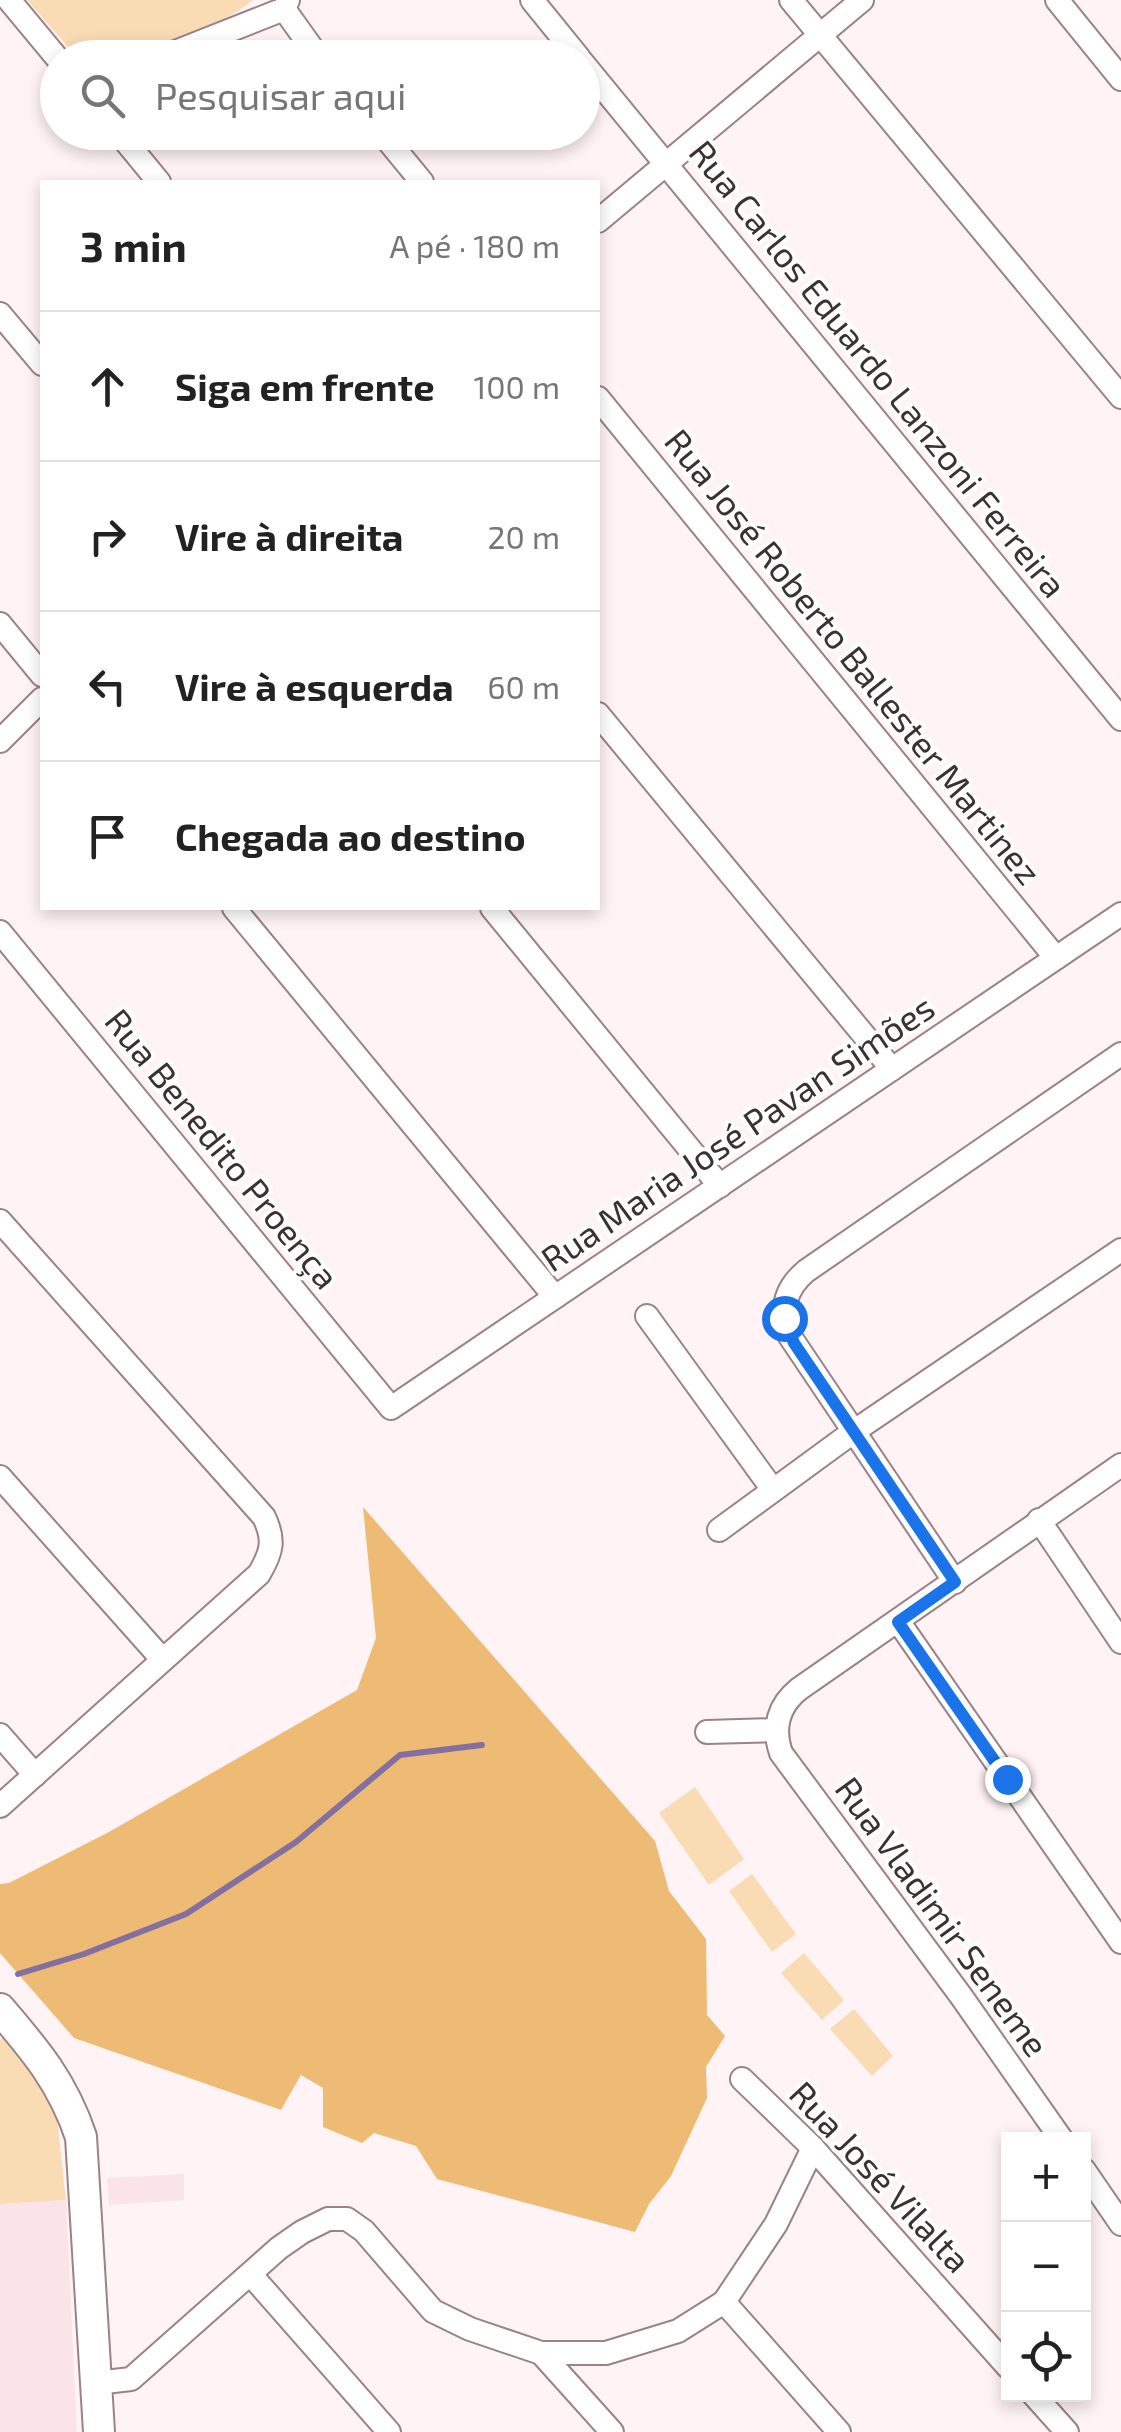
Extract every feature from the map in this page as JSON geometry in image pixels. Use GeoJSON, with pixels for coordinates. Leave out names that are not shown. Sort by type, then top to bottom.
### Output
{"type":"FeatureCollection","features":[{"type":"Feature","properties":{"kind":"main road"},"geometry":{"type":"LineString","coordinates":[[0,2009],[54,2075],[81,2136],[99,2432]]}},
{"type":"Feature","properties":{"kind":"street"},"geometry":{"type":"LineString","coordinates":[[9,0],[42,40]]}},
{"type":"Feature","properties":{"kind":"street","name":"Rua Carlos Eduardo Lanzoni Ferreira"},"geometry":{"type":"LineString","coordinates":[[532,0],[565,40]]}},
{"type":"Feature","properties":{"kind":"street"},"geometry":{"type":"LineString","coordinates":[[790,0],[1121,397]]}},
{"type":"Feature","properties":{"kind":"street"},"geometry":{"type":"LineString","coordinates":[[600,219],[862,0]]}},
{"type":"Feature","properties":{"kind":"street"},"geometry":{"type":"LineString","coordinates":[[1057,0],[1121,79]]}},
{"type":"Feature","properties":{"kind":"street"},"geometry":{"type":"LineString","coordinates":[[202,40],[286,4],[308,40]]}},
{"type":"Feature","properties":{"kind":"street","name":"Rua Carlos Eduardo Lanzoni Ferreira"},"geometry":{"type":"LineString","coordinates":[[600,83],[1121,719]]}},
{"type":"Feature","properties":{"kind":"street"},"geometry":{"type":"LineString","coordinates":[[133,150],[157,180]]}},
{"type":"Feature","properties":{"kind":"street"},"geometry":{"type":"LineString","coordinates":[[396,150],[420,180]]}},
{"type":"Feature","properties":{"kind":"street"},"geometry":{"type":"LineString","coordinates":[[0,314],[40,362]]}},
{"type":"Feature","properties":{"kind":"street","name":"Rua José Roberto Ballester Martinez"},"geometry":{"type":"LineString","coordinates":[[600,400],[1056,958]]}},
{"type":"Feature","properties":{"kind":"street"},"geometry":{"type":"LineString","coordinates":[[0,624],[40,673]]}},
{"type":"Feature","properties":{"kind":"street"},"geometry":{"type":"LineString","coordinates":[[0,741],[40,701]]}},
{"type":"Feature","properties":{"kind":"street"},"geometry":{"type":"LineString","coordinates":[[600,716],[892,1069]]}},
{"type":"Feature","properties":{"kind":"street"},"geometry":{"type":"LineString","coordinates":[[236,910],[555,1297]]}},
{"type":"Feature","properties":{"kind":"street"},"geometry":{"type":"LineString","coordinates":[[494,910],[720,1186]]}},
{"type":"Feature","properties":{"kind":"street","name":"Rua Maria José Pavan Simões"},"geometry":{"type":"LineString","coordinates":[[392,1408],[1121,914]]}},
{"type":"Feature","properties":{"kind":"street","name":"Rua Benedito Proença"},"geometry":{"type":"LineString","coordinates":[[0,932],[392,1408]]}},
{"type":"Feature","properties":{"kind":"street"},"geometry":{"type":"LineString","coordinates":[[955,1582],[789,1335],[784,1309],[793,1284],[806,1271],[1121,1054]]}},
{"type":"Feature","properties":{"kind":"street"},"geometry":{"type":"LineString","coordinates":[[0,1221],[264,1517],[274,1536],[259,1574],[0,1806]]}},
{"type":"Feature","properties":{"kind":"street"},"geometry":{"type":"LineString","coordinates":[[719,1530],[853,1432],[1121,1250]]}},
{"type":"Feature","properties":{"kind":"street"},"geometry":{"type":"LineString","coordinates":[[647,1316],[773,1490]]}},
{"type":"Feature","properties":{"kind":"street"},"geometry":{"type":"LineString","coordinates":[[707,1732],[776,1730],[782,1709],[792,1694],[1121,1464]]}},
{"type":"Feature","properties":{"kind":"street"},"geometry":{"type":"LineString","coordinates":[[0,1478],[162,1659]]}},
{"type":"Feature","properties":{"kind":"street"},"geometry":{"type":"LineString","coordinates":[[1038,1520],[1121,1642]]}},
{"type":"Feature","properties":{"kind":"street"},"geometry":{"type":"LineString","coordinates":[[898,1622],[1121,1942]]}},
{"type":"Feature","properties":{"kind":"street","name":"Rua Vladimir Seneme"},"geometry":{"type":"LineString","coordinates":[[776,1730],[781,1752],[1056,2132]]}},
{"type":"Feature","properties":{"kind":"street"},"geometry":{"type":"LineString","coordinates":[[0,1734],[35,1774]]}},
{"type":"Feature","properties":{"kind":"street","name":"Rua José Vilalta"},"geometry":{"type":"LineString","coordinates":[[742,2079],[812,2148],[1001,2359]]}},
{"type":"Feature","properties":{"kind":"street"},"geometry":{"type":"LineString","coordinates":[[96,2384],[131,2379],[302,2232],[328,2219],[347,2219],[364,2231],[434,2311],[470,2330],[541,2353],[606,2354],[647,2343],[678,2330],[724,2302],[776,2224],[812,2148]]}},
{"type":"Feature","properties":{"kind":"street"},"geometry":{"type":"LineString","coordinates":[[1091,2180],[1121,2224]]}},
{"type":"Feature","properties":{"kind":"street"},"geometry":{"type":"LineString","coordinates":[[252,2276],[390,2432]]}},
{"type":"Feature","properties":{"kind":"street"},"geometry":{"type":"LineString","coordinates":[[724,2302],[839,2432]]}},
{"type":"Feature","properties":{"kind":"street"},"geometry":{"type":"LineString","coordinates":[[541,2353],[612,2432]]}},
{"type":"Feature","properties":{"kind":"street"},"geometry":{"type":"LineString","coordinates":[[1041,2402],[1067,2432]]}},
{"type":"Feature","properties":{"kind":"shaded area"},"geometry":{"type":"Polygon","coordinates":[[[27,0],[253,0],[182,38],[62,40],[27,0]]]}},
{"type":"Feature","properties":{"kind":"shaded area"},"geometry":{"type":"Polygon","coordinates":[[[363,1507],[655,1841],[669,1891],[706,1939],[707,2015],[725,2036],[706,2067],[707,2098],[671,2176],[649,2204],[635,2232],[437,2179],[416,2146],[374,2133],[362,2143],[323,2127],[323,2088],[301,2075],[281,2110],[74,2038],[0,1953],[0,1884],[109,1832],[357,1690],[376,1638],[363,1507]]]}},
{"type":"Feature","properties":{"kind":"shaded area"},"geometry":{"type":"Polygon","coordinates":[[[695,1787],[744,1859],[709,1885],[659,1813],[695,1787]]]}},
{"type":"Feature","properties":{"kind":"shaded area"},"geometry":{"type":"Polygon","coordinates":[[[752,1874],[796,1934],[772,1952],[729,1891],[752,1874]]]}},
{"type":"Feature","properties":{"kind":"shaded area"},"geometry":{"type":"Polygon","coordinates":[[[804,1953],[844,2000],[822,2020],[781,1973],[804,1953]]]}},
{"type":"Feature","properties":{"kind":"shaded area"},"geometry":{"type":"Polygon","coordinates":[[[854,2009],[893,2056],[872,2076],[830,2029],[854,2009]]]}},
{"type":"Feature","properties":{"kind":"shaded area"},"geometry":{"type":"Polygon","coordinates":[[[4,2037],[28,2064],[56,2109],[66,2200],[0,2204],[0,2040],[4,2037]]]}},
{"type":"Feature","properties":{"kind":"shaded area"},"geometry":{"type":"Polygon","coordinates":[[[184,2174],[184,2200],[109,2205],[107,2178],[184,2174]]]}},
{"type":"Feature","properties":{"kind":"shaded area"},"geometry":{"type":"Polygon","coordinates":[[[66,2200],[77,2432],[0,2432],[0,2204],[66,2200]]]}},
{"type":"Feature","properties":{"kind":"waterway"},"geometry":{"type":"LineString","coordinates":[[18,1974],[84,1954],[186,1914],[296,1842],[400,1755],[482,1745]]}},
{"type":"Feature","properties":{"kind":"route"},"geometry":{"type":"LineString","coordinates":[[784,1318],[794,1343],[955,1582],[898,1622],[1007,1779]]}}]}
